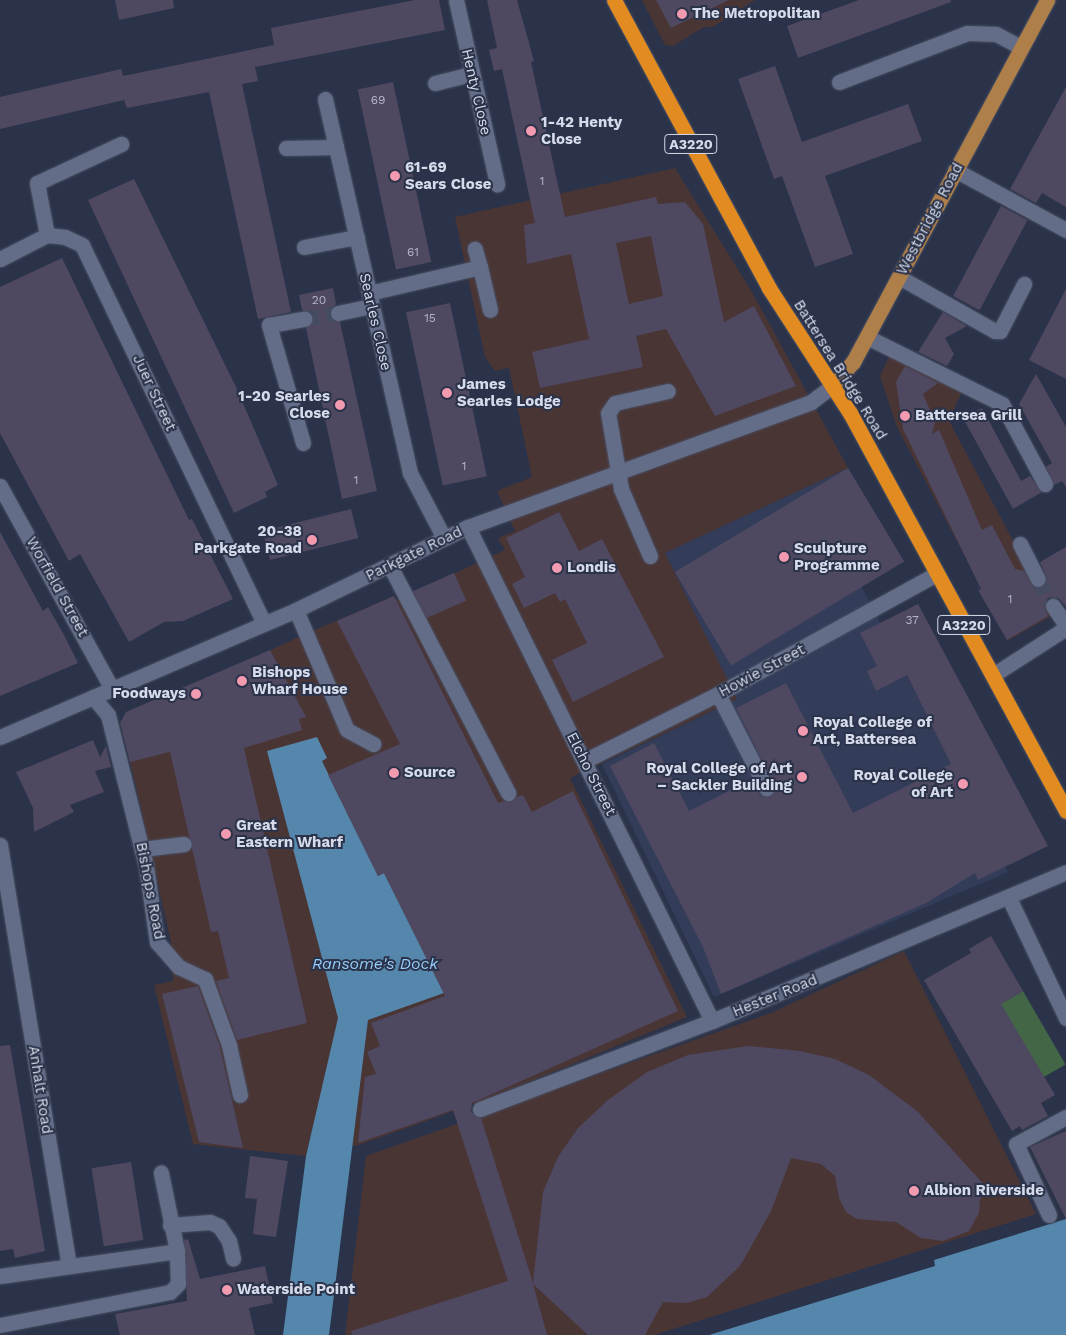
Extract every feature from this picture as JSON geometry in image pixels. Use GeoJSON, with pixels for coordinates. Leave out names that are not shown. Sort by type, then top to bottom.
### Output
{"type":"FeatureCollection","features":[{"type":"Feature","properties":{"kind":"highway","name":"Battersea Bridge Road"},"geometry":{"type":"LineString","coordinates":[[614,0],[769,288],[832,386],[1066,811]]}},
{"type":"Feature","properties":{"kind":"main road","name":"Westbridge Road"},"geometry":{"type":"LineString","coordinates":[[832,386],[853,362],[867,337],[1020,47],[1047,0]]}},
{"type":"Feature","properties":{"kind":"street","name":"Henty Close"},"geometry":{"type":"LineString","coordinates":[[456,0],[497,184]]}},
{"type":"Feature","properties":{"kind":"street"},"geometry":{"type":"LineString","coordinates":[[839,82],[967,32],[996,34],[1020,47]]}},
{"type":"Feature","properties":{"kind":"street"},"geometry":{"type":"LineString","coordinates":[[435,82],[472,74]]}},
{"type":"Feature","properties":{"kind":"street","name":"Searles Close"},"geometry":{"type":"LineString","coordinates":[[325,99],[410,473],[444,538]]}},
{"type":"Feature","properties":{"kind":"street"},"geometry":{"type":"LineString","coordinates":[[0,259],[47,235],[36,183],[120,144]]}},
{"type":"Feature","properties":{"kind":"street"},"geometry":{"type":"LineString","coordinates":[[286,148],[336,147]]}},
{"type":"Feature","properties":{"kind":"street"},"geometry":{"type":"LineString","coordinates":[[955,170],[1066,230]]}},
{"type":"Feature","properties":{"kind":"street","name":"Juer Street"},"geometry":{"type":"LineString","coordinates":[[47,235],[74,240],[88,255],[264,624]]}},
{"type":"Feature","properties":{"kind":"street"},"geometry":{"type":"LineString","coordinates":[[304,247],[357,238]]}},
{"type":"Feature","properties":{"kind":"street"},"geometry":{"type":"LineString","coordinates":[[475,249],[490,310]]}},
{"type":"Feature","properties":{"kind":"street"},"geometry":{"type":"LineString","coordinates":[[338,313],[370,299],[480,267]]}},
{"type":"Feature","properties":{"kind":"street"},"geometry":{"type":"LineString","coordinates":[[899,277],[994,331],[1000,331],[1024,284]]}},
{"type":"Feature","properties":{"kind":"street"},"geometry":{"type":"LineString","coordinates":[[303,443],[269,326],[304,319]]}},
{"type":"Feature","properties":{"kind":"street"},"geometry":{"type":"LineString","coordinates":[[867,337],[1002,404],[1045,484]]}},
{"type":"Feature","properties":{"kind":"street","name":"Parkgate Road"},"geometry":{"type":"LineString","coordinates":[[0,737],[296,610],[390,566],[444,538],[811,402],[832,386]]}},
{"type":"Feature","properties":{"kind":"street"},"geometry":{"type":"LineString","coordinates":[[650,556],[623,496],[609,407],[668,391]]}},
{"type":"Feature","properties":{"kind":"street","name":"Worfield Street"},"geometry":{"type":"LineString","coordinates":[[0,486],[112,689]]}},
{"type":"Feature","properties":{"kind":"street","name":"Elcho Street"},"geometry":{"type":"LineString","coordinates":[[468,528],[712,1022]]}},
{"type":"Feature","properties":{"kind":"street"},"geometry":{"type":"LineString","coordinates":[[1020,544],[1038,579]]}},
{"type":"Feature","properties":{"kind":"street"},"geometry":{"type":"LineString","coordinates":[[390,566],[508,793]]}},
{"type":"Feature","properties":{"kind":"street","name":"Howie Street"},"geometry":{"type":"LineString","coordinates":[[584,761],[718,694],[936,574]]}},
{"type":"Feature","properties":{"kind":"street"},"geometry":{"type":"LineString","coordinates":[[993,676],[1066,626],[1052,606]]}},
{"type":"Feature","properties":{"kind":"street"},"geometry":{"type":"LineString","coordinates":[[296,610],[347,730],[373,744]]}},
{"type":"Feature","properties":{"kind":"street"},"geometry":{"type":"LineString","coordinates":[[718,694],[766,788]]}},
{"type":"Feature","properties":{"kind":"street","name":"Bishops Road"},"geometry":{"type":"LineString","coordinates":[[93,697],[108,715],[142,849],[157,942],[179,967],[205,979],[229,1045],[240,1095]]}},
{"type":"Feature","properties":{"kind":"street"},"geometry":{"type":"LineString","coordinates":[[142,849],[184,844]]}},
{"type":"Feature","properties":{"kind":"street","name":"Anhalt Road"},"geometry":{"type":"LineString","coordinates":[[0,845],[70,1265]]}},
{"type":"Feature","properties":{"kind":"street","name":"Hester Road"},"geometry":{"type":"LineString","coordinates":[[480,1109],[712,1022],[1066,872]]}},
{"type":"Feature","properties":{"kind":"street"},"geometry":{"type":"LineString","coordinates":[[1008,898],[1066,1018]]}},
{"type":"Feature","properties":{"kind":"street"},"geometry":{"type":"LineString","coordinates":[[1050,1216],[1016,1144],[1066,1117]]}},
{"type":"Feature","properties":{"kind":"street"},"geometry":{"type":"LineString","coordinates":[[0,1325],[170,1292],[178,1284],[177,1251],[170,1225],[161,1173]]}},
{"type":"Feature","properties":{"kind":"street"},"geometry":{"type":"LineString","coordinates":[[170,1225],[210,1222],[219,1226],[229,1241],[233,1259]]}},
{"type":"Feature","properties":{"kind":"street"},"geometry":{"type":"LineString","coordinates":[[0,1276],[177,1251]]}},
{"type":"Feature","properties":{"kind":"shaded area"},"geometry":{"type":"Polygon","coordinates":[[[642,0],[755,0],[713,27],[704,27],[673,46],[665,45],[642,0]]]}},
{"type":"Feature","properties":{"kind":"shaded area"},"geometry":{"type":"Polygon","coordinates":[[[675,168],[752,292],[848,468],[665,553],[738,699],[570,778],[687,1017],[487,1099],[356,1146],[311,1133],[306,1156],[193,1144],[154,985],[173,981],[171,942],[121,721],[294,639],[394,596],[397,600],[505,550],[498,538],[515,531],[497,491],[532,477],[509,368],[495,371],[485,357],[455,217],[675,168]]]}},
{"type":"Feature","properties":{"kind":"shaded area"},"geometry":{"type":"Polygon","coordinates":[[[890,355],[963,389],[949,421],[1053,615],[1009,640],[897,427],[880,376],[890,355]]]}},
{"type":"Feature","properties":{"kind":"shaded area","name":"Royal College of Art, Battersea"},"geometry":{"type":"Polygon","coordinates":[[[848,468],[904,561],[860,584],[1008,872],[714,997],[602,764],[737,699],[665,553],[848,468]]]}},
{"type":"Feature","properties":{"kind":"shaded area"},"geometry":{"type":"Polygon","coordinates":[[[904,951],[1036,1214],[654,1335],[345,1335],[366,1156],[771,1013],[904,951]]]}},
{"type":"Feature","properties":{"kind":"green space"},"geometry":{"type":"Polygon","coordinates":[[[1023,991],[1066,1065],[1043,1078],[1000,1004],[1023,991]]]}},
{"type":"Feature","properties":{"kind":"water","name":"Ransome's Dock"},"geometry":{"type":"Polygon","coordinates":[[[317,737],[327,758],[322,761],[378,876],[384,873],[444,993],[368,1020],[329,1335],[283,1335],[306,1156],[338,1018],[267,751],[317,737]]]}},
{"type":"Feature","properties":{"kind":"water"},"geometry":{"type":"Polygon","coordinates":[[[1066,1219],[1066,1335],[709,1335],[935,1266],[934,1260],[1066,1219]]]}},
{"type":"Feature","properties":{"kind":"building"},"geometry":{"type":"Polygon","coordinates":[[[115,0],[173,0],[174,8],[119,20],[115,0]]]}},
{"type":"Feature","properties":{"kind":"building"},"geometry":{"type":"Polygon","coordinates":[[[415,0],[439,0],[445,30],[255,67],[258,81],[242,84],[291,312],[258,319],[209,92],[127,108],[124,100],[0,129],[0,97],[121,69],[123,76],[274,45],[271,28],[415,0]]]}},
{"type":"Feature","properties":{"kind":"building"},"geometry":{"type":"Polygon","coordinates":[[[487,0],[517,0],[534,61],[531,62],[565,217],[656,197],[658,204],[685,202],[703,224],[724,322],[754,306],[796,386],[715,416],[666,329],[636,336],[643,367],[540,388],[532,352],[589,339],[571,254],[527,264],[524,225],[535,223],[502,69],[494,71],[489,50],[497,48],[487,0]],[[651,236],[616,243],[629,304],[663,296],[651,236]]]}},
{"type":"Feature","properties":{"kind":"building","name":"The Metropolitan"},"geometry":{"type":"Polygon","coordinates":[[[656,0],[729,0],[671,28],[656,0]]]}},
{"type":"Feature","properties":{"kind":"building"},"geometry":{"type":"Polygon","coordinates":[[[859,0],[951,0],[951,2],[798,58],[787,26],[859,0]]]}},
{"type":"Feature","properties":{"kind":"building"},"geometry":{"type":"Polygon","coordinates":[[[775,66],[802,142],[908,104],[922,141],[825,176],[853,254],[815,267],[782,176],[774,179],[738,79],[775,66]]]}},
{"type":"Feature","properties":{"kind":"building","name":"61-69 Sears Close"},"geometry":{"type":"Polygon","coordinates":[[[393,82],[431,262],[396,269],[358,89],[393,82]]]}},
{"type":"Feature","properties":{"kind":"building"},"geometry":{"type":"Polygon","coordinates":[[[1066,87],[1066,207],[1042,193],[1036,203],[1010,189],[1066,87]]]}},
{"type":"Feature","properties":{"kind":"building"},"geometry":{"type":"Polygon","coordinates":[[[134,179],[237,389],[278,485],[265,492],[267,497],[234,513],[88,200],[134,179]]]}},
{"type":"Feature","properties":{"kind":"building"},"geometry":{"type":"Polygon","coordinates":[[[1001,206],[1027,220],[980,310],[953,296],[1001,206]]]}},
{"type":"Feature","properties":{"kind":"building"},"geometry":{"type":"Polygon","coordinates":[[[62,258],[189,520],[192,519],[233,599],[183,621],[164,622],[129,642],[80,554],[69,561],[0,433],[0,287],[62,258]]]}},
{"type":"Feature","properties":{"kind":"building","name":"1-20 Searles Close"},"geometry":{"type":"Polygon","coordinates":[[[333,288],[336,304],[329,315],[340,322],[377,491],[342,499],[306,328],[313,317],[302,310],[299,295],[333,288]]]}},
{"type":"Feature","properties":{"kind":"building"},"geometry":{"type":"Polygon","coordinates":[[[1066,289],[1066,379],[1029,360],[1066,289]]]}},
{"type":"Feature","properties":{"kind":"building","name":"James Searles Lodge"},"geometry":{"type":"Polygon","coordinates":[[[450,303],[487,476],[443,485],[406,312],[450,303]]]}},
{"type":"Feature","properties":{"kind":"building"},"geometry":{"type":"Polygon","coordinates":[[[943,312],[967,326],[945,338],[954,354],[947,366],[918,352],[943,312]]]}},
{"type":"Feature","properties":{"kind":"building"},"geometry":{"type":"Polygon","coordinates":[[[905,366],[938,383],[923,394],[935,422],[932,434],[939,430],[982,530],[992,525],[1015,569],[1024,571],[1033,587],[1042,588],[1047,579],[1040,562],[1066,547],[1066,606],[1057,597],[1048,598],[1044,606],[1048,616],[1007,640],[978,590],[981,589],[903,429],[896,382],[905,366]]]}},
{"type":"Feature","properties":{"kind":"building"},"geometry":{"type":"Polygon","coordinates":[[[1036,374],[1066,427],[1066,487],[1062,481],[1054,485],[1046,467],[1052,463],[1019,404],[1036,374]]]}},
{"type":"Feature","properties":{"kind":"building"},"geometry":{"type":"Polygon","coordinates":[[[982,408],[1021,481],[1030,476],[1042,492],[1013,509],[963,418],[982,408]]]}},
{"type":"Feature","properties":{"kind":"building","name":"Sculpture Programme"},"geometry":{"type":"Polygon","coordinates":[[[848,468],[904,561],[731,665],[675,572],[848,468]]]}},
{"type":"Feature","properties":{"kind":"building","name":"20-38 Parkgate Road"},"geometry":{"type":"Polygon","coordinates":[[[351,509],[358,538],[270,560],[263,531],[351,509]]]}},
{"type":"Feature","properties":{"kind":"building"},"geometry":{"type":"Polygon","coordinates":[[[559,512],[579,551],[602,539],[664,657],[573,702],[552,660],[587,643],[565,599],[560,602],[555,593],[524,608],[512,584],[525,577],[506,538],[559,512]]]}},
{"type":"Feature","properties":{"kind":"building"},"geometry":{"type":"Polygon","coordinates":[[[0,532],[43,611],[48,607],[78,663],[0,696],[0,532]]]}},
{"type":"Feature","properties":{"kind":"building"},"geometry":{"type":"Polygon","coordinates":[[[454,573],[466,600],[425,619],[413,591],[454,573]]]}},
{"type":"Feature","properties":{"kind":"building"},"geometry":{"type":"Polygon","coordinates":[[[394,596],[498,803],[523,795],[532,812],[573,791],[678,1011],[472,1103],[471,1112],[481,1118],[533,1283],[543,1192],[558,1157],[578,1128],[608,1100],[647,1072],[688,1055],[748,1046],[800,1051],[835,1059],[869,1075],[917,1111],[989,1190],[980,1199],[979,1213],[969,1231],[943,1241],[921,1238],[896,1222],[857,1219],[846,1212],[839,1198],[835,1176],[821,1164],[791,1158],[771,1211],[740,1266],[707,1297],[687,1303],[663,1302],[645,1335],[588,1335],[533,1284],[547,1335],[352,1335],[351,1331],[508,1281],[453,1110],[358,1143],[365,1077],[376,1074],[367,1052],[380,1046],[371,1023],[445,996],[384,873],[378,876],[328,775],[400,744],[337,621],[394,596]]]}},
{"type":"Feature","properties":{"kind":"building"},"geometry":{"type":"Polygon","coordinates":[[[918,604],[1048,846],[978,880],[975,873],[926,903],[721,994],[703,947],[610,766],[654,743],[689,811],[751,780],[761,796],[770,797],[774,784],[736,708],[786,683],[853,813],[951,764],[907,675],[876,691],[867,671],[877,666],[860,633],[918,604]]]}},
{"type":"Feature","properties":{"kind":"building"},"geometry":{"type":"Polygon","coordinates":[[[270,650],[306,717],[299,719],[302,730],[244,748],[307,1023],[237,1040],[216,981],[229,978],[218,931],[211,932],[170,752],[130,762],[120,723],[126,712],[270,650]]]}},
{"type":"Feature","properties":{"kind":"building"},"geometry":{"type":"Polygon","coordinates":[[[93,740],[100,757],[106,746],[111,767],[95,771],[104,792],[70,805],[74,812],[34,832],[33,808],[16,772],[93,740]]]}},
{"type":"Feature","properties":{"kind":"building"},"geometry":{"type":"Polygon","coordinates":[[[991,936],[1023,991],[1001,1004],[1055,1095],[1041,1103],[1048,1116],[1022,1130],[1020,1126],[1012,1131],[924,980],[971,953],[969,949],[991,936]]]}},
{"type":"Feature","properties":{"kind":"building"},"geometry":{"type":"Polygon","coordinates":[[[198,986],[219,1044],[243,1148],[199,1142],[162,994],[198,986]]]}},
{"type":"Feature","properties":{"kind":"building"},"geometry":{"type":"Polygon","coordinates":[[[10,1045],[45,1251],[15,1258],[13,1249],[0,1251],[0,1046],[10,1045]]]}},
{"type":"Feature","properties":{"kind":"building"},"geometry":{"type":"Polygon","coordinates":[[[1066,1131],[1066,1219],[1030,1147],[1066,1131]]]}},
{"type":"Feature","properties":{"kind":"building"},"geometry":{"type":"Polygon","coordinates":[[[250,1156],[288,1161],[276,1237],[253,1234],[257,1199],[245,1198],[250,1156]]]}},
{"type":"Feature","properties":{"kind":"building"},"geometry":{"type":"Polygon","coordinates":[[[131,1162],[143,1240],[104,1246],[91,1168],[131,1162]]]}},
{"type":"Feature","properties":{"kind":"building","name":"Waterside Point"},"geometry":{"type":"Polygon","coordinates":[[[188,1239],[200,1279],[265,1266],[273,1303],[249,1308],[255,1335],[120,1335],[115,1314],[187,1301],[184,1240],[188,1239]]]}},
{"type":"Feature","properties":{"kind":"tunnel"},"geometry":{"type":"LineString","coordinates":[[304,319],[338,313]]}},
{"type":"Feature","properties":{"kind":"tunnel"},"geometry":{"type":"LineString","coordinates":[[1038,579],[1053,606]]}},
{"type":"Feature","properties":{"kind":"place","name":"The Metropolitan"},"geometry":{"type":"Point","coordinates":[682,14]}},
{"type":"Feature","properties":{"kind":"place","name":"1-42 Henty Close"},"geometry":{"type":"Point","coordinates":[531,131]}},
{"type":"Feature","properties":{"kind":"place","name":"61-69 Sears Close"},"geometry":{"type":"Point","coordinates":[395,176]}},
{"type":"Feature","properties":{"kind":"place","name":"James Searles Lodge"},"geometry":{"type":"Point","coordinates":[447,393]}},
{"type":"Feature","properties":{"kind":"place","name":"1-20 Searles Close"},"geometry":{"type":"Point","coordinates":[340,405]}},
{"type":"Feature","properties":{"kind":"place","name":"Battersea Grill"},"geometry":{"type":"Point","coordinates":[905,416]}},
{"type":"Feature","properties":{"kind":"place","name":"20-38 Parkgate Road"},"geometry":{"type":"Point","coordinates":[312,540]}},
{"type":"Feature","properties":{"kind":"place","name":"Sculpture Programme"},"geometry":{"type":"Point","coordinates":[784,557]}},
{"type":"Feature","properties":{"kind":"place","name":"Londis"},"geometry":{"type":"Point","coordinates":[557,568]}},
{"type":"Feature","properties":{"kind":"place","name":"Bishops Wharf House"},"geometry":{"type":"Point","coordinates":[242,681]}},
{"type":"Feature","properties":{"kind":"place","name":"Foodways"},"geometry":{"type":"Point","coordinates":[196,694]}},
{"type":"Feature","properties":{"kind":"place","name":"Royal College of Art, Battersea"},"geometry":{"type":"Point","coordinates":[803,731]}},
{"type":"Feature","properties":{"kind":"place","name":"Source"},"geometry":{"type":"Point","coordinates":[394,773]}},
{"type":"Feature","properties":{"kind":"place","name":"Royal College of Art – Sackler Building"},"geometry":{"type":"Point","coordinates":[802,777]}},
{"type":"Feature","properties":{"kind":"place","name":"Royal College of Art"},"geometry":{"type":"Point","coordinates":[963,784]}},
{"type":"Feature","properties":{"kind":"place","name":"Great Eastern Wharf"},"geometry":{"type":"Point","coordinates":[226,834]}},
{"type":"Feature","properties":{"kind":"place","name":"Albion Riverside"},"geometry":{"type":"Point","coordinates":[914,1191]}},
{"type":"Feature","properties":{"kind":"place","name":"Waterside Point"},"geometry":{"type":"Point","coordinates":[227,1290]}}]}
